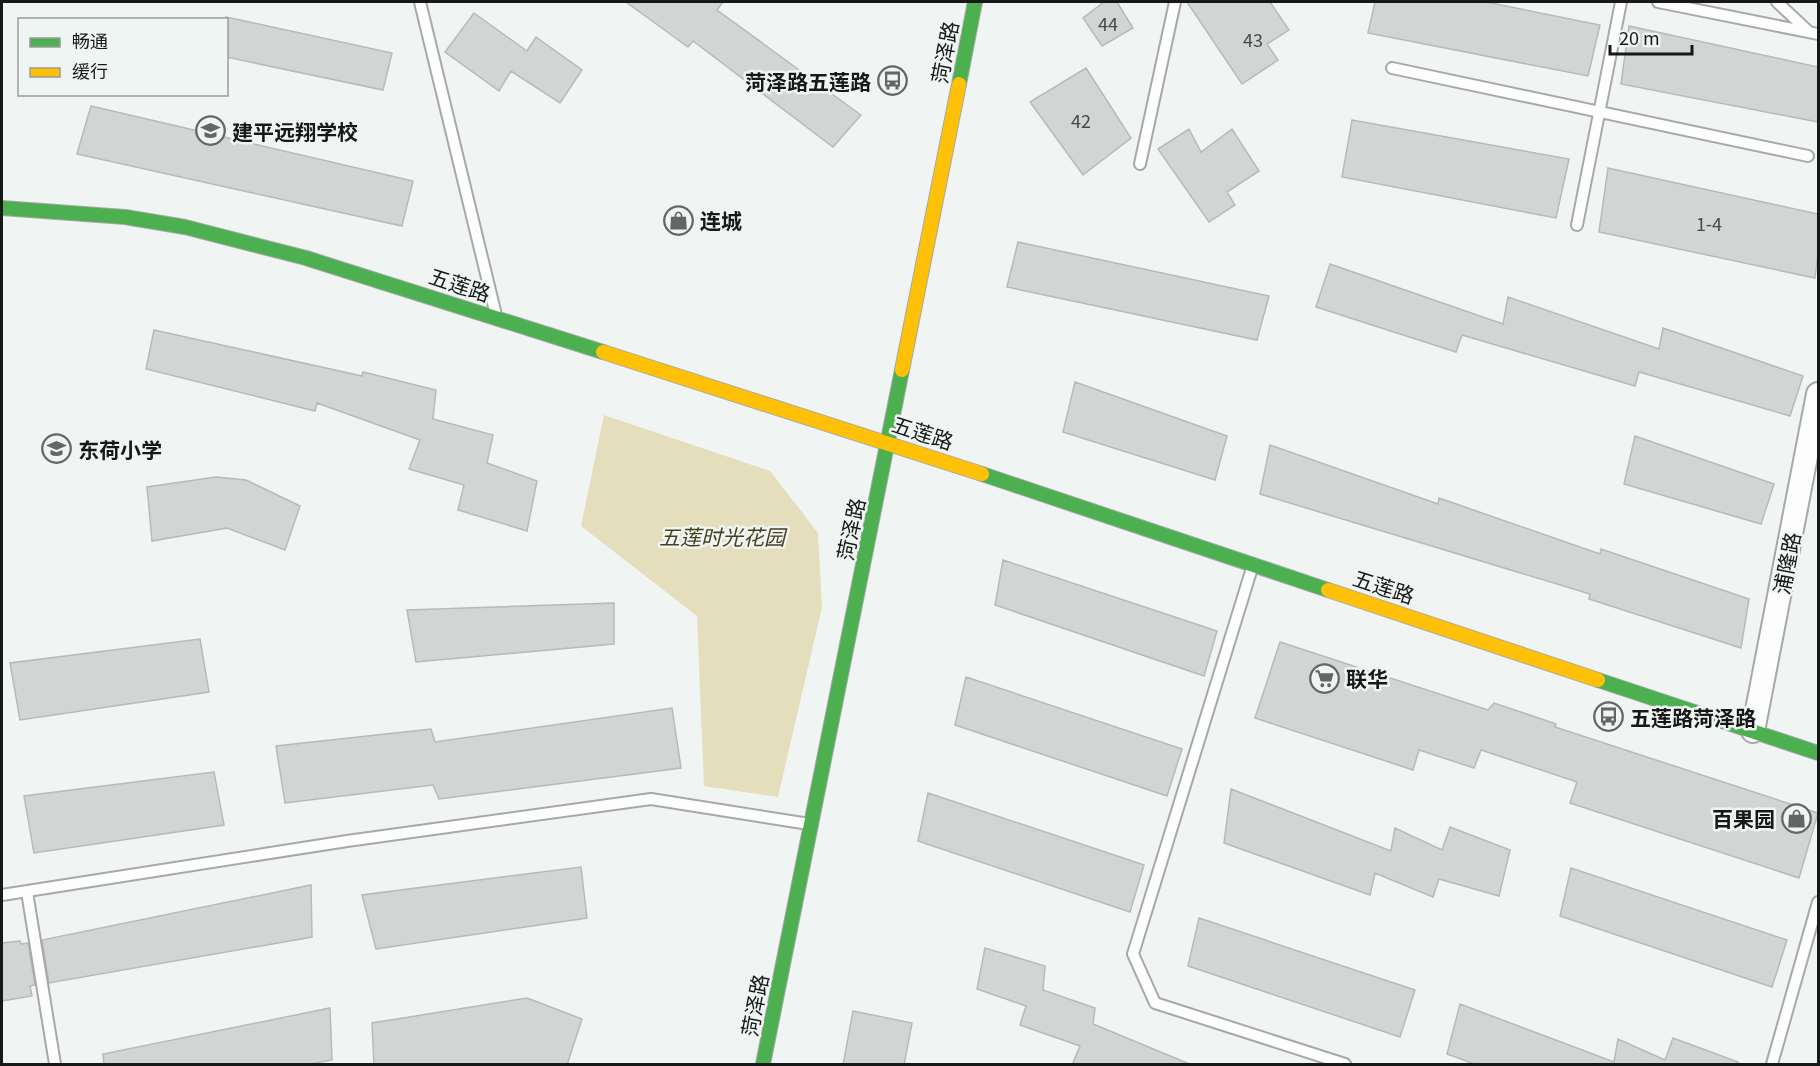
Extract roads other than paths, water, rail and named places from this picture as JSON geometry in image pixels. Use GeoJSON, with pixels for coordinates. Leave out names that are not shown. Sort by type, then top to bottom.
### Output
{"type":"FeatureCollection","features":[{"type":"Feature","properties":{"kind":"street","name":"菏泽路"},"geometry":{"type":"LineString","coordinates":[[763,1065],[889,443],[975,2]]}},
{"type":"Feature","properties":{"kind":"street","name":"五莲路"},"geometry":{"type":"LineString","coordinates":[[2,208],[126,218],[205,232],[306,258],[889,443],[1818,753]]}},
{"type":"Feature","properties":{"kind":"street","name":"浦隆路"},"geometry":{"type":"LineString","coordinates":[[1753,731],[1818,394]]}},
{"type":"Feature","properties":{"kind":"lane"},"geometry":{"type":"LineString","coordinates":[[420,2],[497,318]]}},
{"type":"Feature","properties":{"kind":"lane"},"geometry":{"type":"LineString","coordinates":[[1140,164],[1175,2]]}},
{"type":"Feature","properties":{"kind":"lane"},"geometry":{"type":"LineString","coordinates":[[1577,225],[1621,2]]}},
{"type":"Feature","properties":{"kind":"lane"},"geometry":{"type":"LineString","coordinates":[[1658,2],[1814,33]]}},
{"type":"Feature","properties":{"kind":"lane"},"geometry":{"type":"LineString","coordinates":[[1777,2],[1814,33]]}},
{"type":"Feature","properties":{"kind":"lane"},"geometry":{"type":"LineString","coordinates":[[1392,68],[1808,156]]}},
{"type":"Feature","properties":{"kind":"lane"},"geometry":{"type":"LineString","coordinates":[[1252,564],[1133,954],[1155,1004],[1345,1065]]}},
{"type":"Feature","properties":{"kind":"lane"},"geometry":{"type":"LineString","coordinates":[[2,896],[347,841],[651,799],[812,824]]}},
{"type":"Feature","properties":{"kind":"lane"},"geometry":{"type":"LineString","coordinates":[[27,892],[55,1065]]}},
{"type":"Feature","properties":{"kind":"lane"},"geometry":{"type":"LineString","coordinates":[[1772,1065],[1818,902]]}},
{"type":"Feature","properties":{"kind":"place","name":"菏泽路五莲路"},"geometry":{"type":"Point","coordinates":[892,81]}},
{"type":"Feature","properties":{"kind":"place","name":"建平远翔学校"},"geometry":{"type":"Point","coordinates":[211,131]}},
{"type":"Feature","properties":{"kind":"place","name":"连城"},"geometry":{"type":"Point","coordinates":[679,220]}},
{"type":"Feature","properties":{"kind":"place","name":"东荷小学"},"geometry":{"type":"Point","coordinates":[57,449]}},
{"type":"Feature","properties":{"kind":"place","name":"联华"},"geometry":{"type":"Point","coordinates":[1325,678]}},
{"type":"Feature","properties":{"kind":"place","name":"五莲路菏泽路"},"geometry":{"type":"Point","coordinates":[1609,717]}},
{"type":"Feature","properties":{"kind":"place","name":"百果园"},"geometry":{"type":"Point","coordinates":[1796,818]}},
{"type":"Feature","properties":{"kind":"park label","name":"五莲时光花园"},"geometry":{"type":"Point","coordinates":[722,536]}}]}
